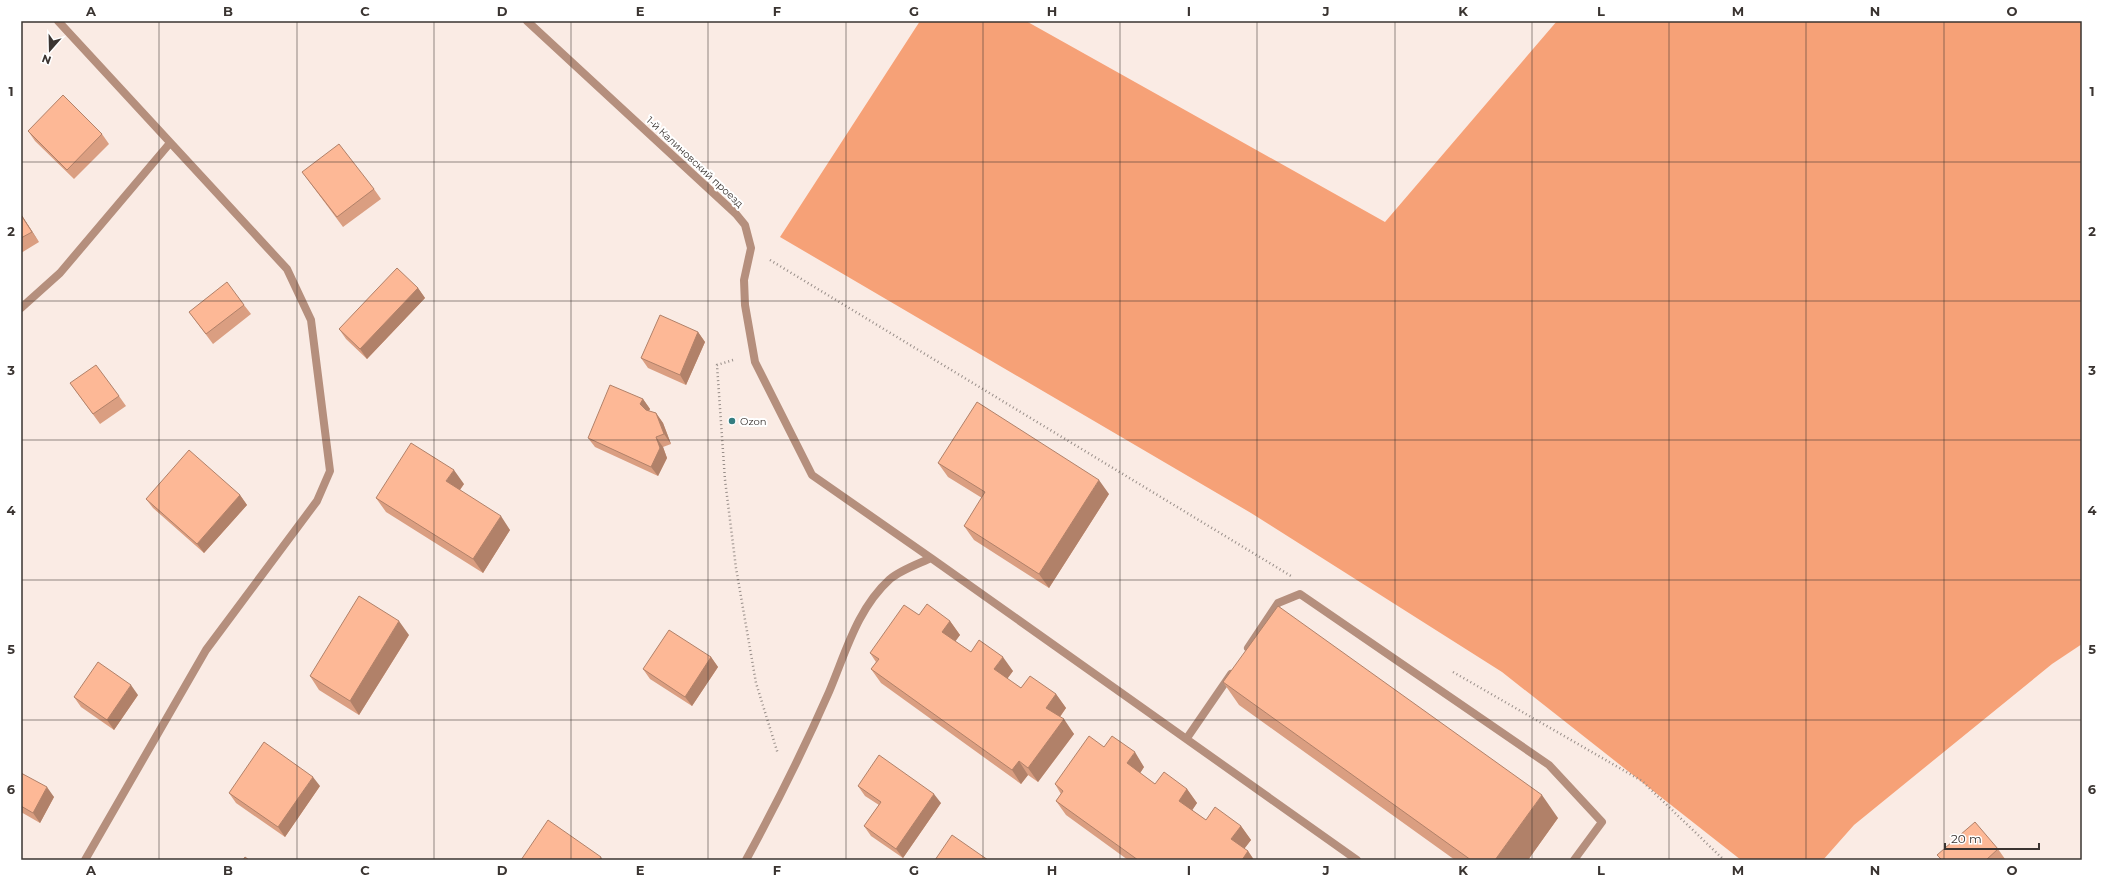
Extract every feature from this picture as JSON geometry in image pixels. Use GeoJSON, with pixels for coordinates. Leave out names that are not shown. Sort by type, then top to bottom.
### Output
{"type":"FeatureCollection","features":[{"type":"Feature","properties":{"kind":"lane"},"geometry":{"type":"LineString","coordinates":[[58,21],[287,269],[311,320],[330,471],[316,501],[206,650],[86,860]]}},
{"type":"Feature","properties":{"kind":"lane","name":"1-й Калиновский проезд"},"geometry":{"type":"LineString","coordinates":[[527,21],[736,214],[745,225],[751,248],[744,280],[745,304],[754,357],[812,475],[1187,738],[1357,860]]}},
{"type":"Feature","properties":{"kind":"lane"},"geometry":{"type":"LineString","coordinates":[[21,308],[60,273],[170,143]]}},
{"type":"Feature","properties":{"kind":"lane"},"geometry":{"type":"LineString","coordinates":[[746,860],[772,811],[820,712],[853,630],[870,602],[891,578],[931,558]]}},
{"type":"Feature","properties":{"kind":"lane"},"geometry":{"type":"LineString","coordinates":[[1244,655],[1278,603],[1300,594],[1548,765],[1602,822],[1574,860]]}},
{"type":"Feature","properties":{"kind":"lane"},"geometry":{"type":"LineString","coordinates":[[1187,738],[1235,668]]}},
{"type":"Feature","properties":{"kind":"path"},"geometry":{"type":"LineString","coordinates":[[751,248],[1292,576]]}},
{"type":"Feature","properties":{"kind":"path"},"geometry":{"type":"LineString","coordinates":[[754,357],[717,366],[725,480],[736,568],[756,683],[778,756]]}},
{"type":"Feature","properties":{"kind":"path"},"geometry":{"type":"LineString","coordinates":[[1449,670],[1642,781],[1724,860]]}},
{"type":"Feature","properties":{"kind":"shaded area"},"geometry":{"type":"Polygon","coordinates":[[[920,21],[1026,21],[1385,222],[1557,21],[2082,21],[2082,644],[2052,664],[1854,825],[1823,860],[1741,860],[1502,672],[1251,513],[780,237],[920,21]]]}},
{"type":"Feature","properties":{"kind":"building"},"geometry":{"type":"Polygon","coordinates":[[[63,95],[102,134],[67,170],[28,131],[63,95]]]}},
{"type":"Feature","properties":{"kind":"building"},"geometry":{"type":"Polygon","coordinates":[[[339,144],[374,189],[337,217],[302,172],[339,144]]]}},
{"type":"Feature","properties":{"kind":"building"},"geometry":{"type":"Polygon","coordinates":[[[21,215],[32,232],[21,238],[21,215]]]}},
{"type":"Feature","properties":{"kind":"building"},"geometry":{"type":"Polygon","coordinates":[[[397,268],[418,288],[360,349],[339,329],[397,268]]]}},
{"type":"Feature","properties":{"kind":"building"},"geometry":{"type":"Polygon","coordinates":[[[227,282],[244,305],[206,334],[189,312],[227,282]]]}},
{"type":"Feature","properties":{"kind":"building"},"geometry":{"type":"Polygon","coordinates":[[[660,315],[698,332],[680,375],[641,358],[660,315]]]}},
{"type":"Feature","properties":{"kind":"building"},"geometry":{"type":"Polygon","coordinates":[[[96,365],[119,396],[93,414],[70,383],[96,365]]]}},
{"type":"Feature","properties":{"kind":"building"},"geometry":{"type":"Polygon","coordinates":[[[610,385],[643,399],[640,404],[646,410],[656,413],[664,434],[656,437],[660,448],[651,467],[588,438],[610,385]]]}},
{"type":"Feature","properties":{"kind":"building"},"geometry":{"type":"Polygon","coordinates":[[[977,402],[1099,480],[1039,574],[964,526],[985,492],[938,463],[977,402]]]}},
{"type":"Feature","properties":{"kind":"building"},"geometry":{"type":"Polygon","coordinates":[[[411,443],[454,470],[446,481],[501,516],[473,559],[376,498],[411,443]]]}},
{"type":"Feature","properties":{"kind":"building"},"geometry":{"type":"Polygon","coordinates":[[[189,450],[240,495],[197,544],[146,499],[189,450]]]}},
{"type":"Feature","properties":{"kind":"building"},"geometry":{"type":"Polygon","coordinates":[[[359,596],[399,621],[350,701],[310,676],[359,596]]]}},
{"type":"Feature","properties":{"kind":"building"},"geometry":{"type":"Polygon","coordinates":[[[927,604],[950,621],[942,632],[971,652],[979,640],[1003,657],[994,669],[1021,688],[1030,676],[1056,694],[1046,708],[1064,719],[1028,768],[1019,761],[1012,770],[871,669],[879,659],[870,653],[904,605],[919,615],[927,604]]]}},
{"type":"Feature","properties":{"kind":"building"},"geometry":{"type":"Polygon","coordinates":[[[1278,606],[1542,795],[1495,860],[1471,860],[1223,682],[1278,606]]]}},
{"type":"Feature","properties":{"kind":"building"},"geometry":{"type":"Polygon","coordinates":[[[669,630],[711,657],[685,697],[643,669],[669,630]]]}},
{"type":"Feature","properties":{"kind":"building"},"geometry":{"type":"Polygon","coordinates":[[[98,662],[131,685],[107,720],[74,697],[98,662]]]}},
{"type":"Feature","properties":{"kind":"building"},"geometry":{"type":"Polygon","coordinates":[[[1089,736],[1104,747],[1112,736],[1135,752],[1127,763],[1155,784],[1164,772],[1187,789],[1179,801],[1206,820],[1215,807],[1241,826],[1231,839],[1248,851],[1242,860],[1138,860],[1056,801],[1063,791],[1055,784],[1089,736]]]}},
{"type":"Feature","properties":{"kind":"building"},"geometry":{"type":"Polygon","coordinates":[[[264,742],[313,777],[278,827],[229,793],[264,742]]]}},
{"type":"Feature","properties":{"kind":"building"},"geometry":{"type":"Polygon","coordinates":[[[879,755],[934,794],[896,849],[864,826],[881,802],[858,786],[879,755]]]}},
{"type":"Feature","properties":{"kind":"building"},"geometry":{"type":"Polygon","coordinates":[[[21,773],[47,787],[33,813],[21,806],[21,773]]]}},
{"type":"Feature","properties":{"kind":"building"},"geometry":{"type":"Polygon","coordinates":[[[548,820],[601,857],[599,860],[521,860],[548,820]]]}},
{"type":"Feature","properties":{"kind":"building"},"geometry":{"type":"Polygon","coordinates":[[[1975,822],[1998,849],[1986,860],[1942,860],[1937,855],[1975,822]]]}},
{"type":"Feature","properties":{"kind":"building"},"geometry":{"type":"Polygon","coordinates":[[[952,835],[988,860],[935,860],[952,835]]]}},
{"type":"Feature","properties":{"kind":"place","name":"Ozon"},"geometry":{"type":"Point","coordinates":[732,421]}}]}
